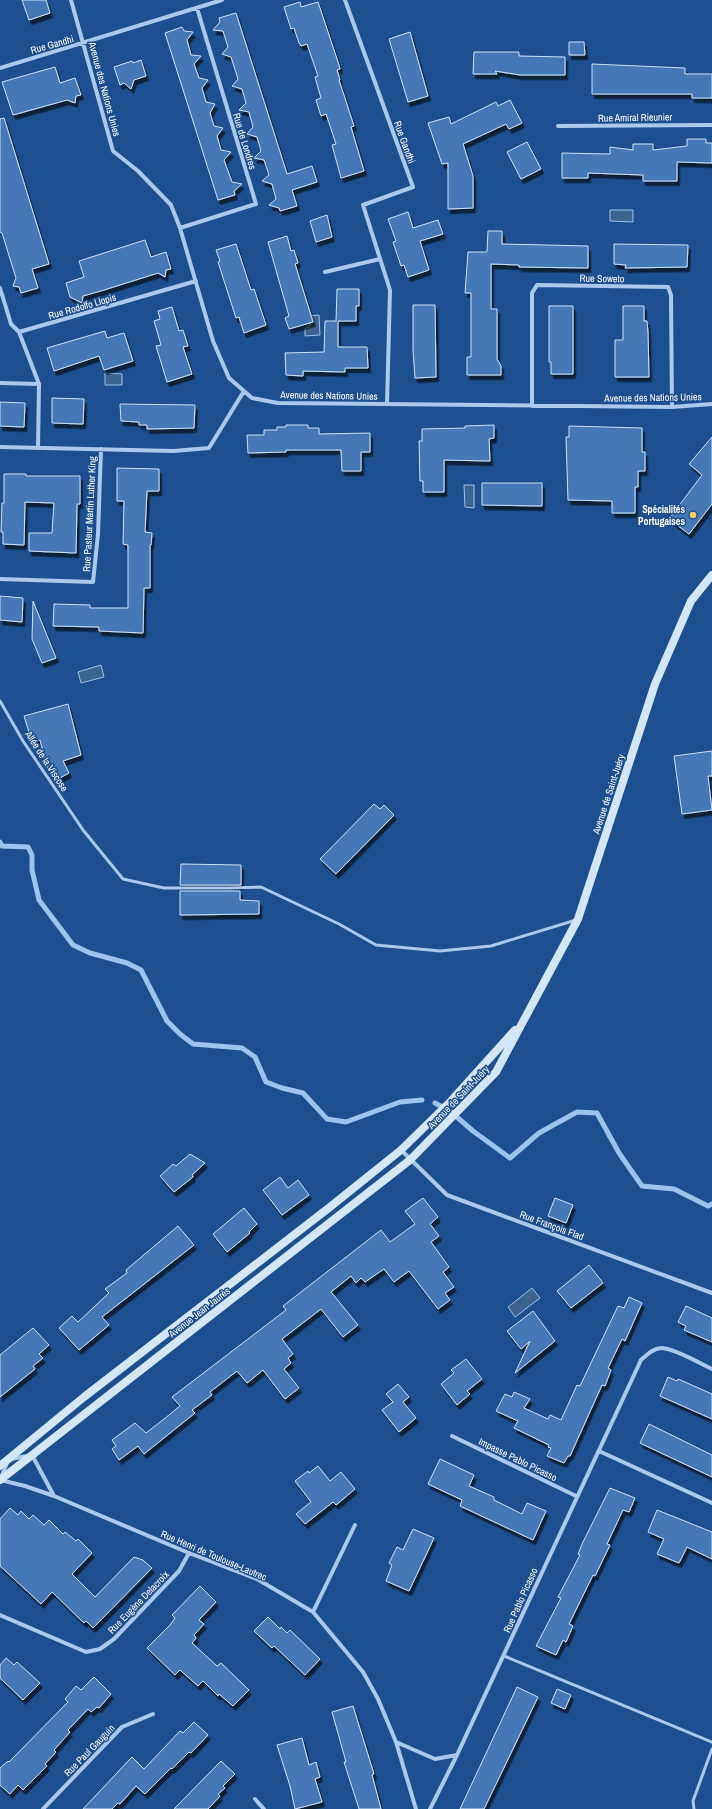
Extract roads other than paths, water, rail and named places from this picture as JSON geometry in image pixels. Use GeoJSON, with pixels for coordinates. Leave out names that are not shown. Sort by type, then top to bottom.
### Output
{"type":"FeatureCollection","features":[{"type":"Feature","properties":{"kind":"main road","name":"Avenue de Saint-Juéry"},"geometry":{"type":"LineString","coordinates":[[410,1160],[496,1072],[578,920],[655,684],[691,601],[712,575]]}},
{"type":"Feature","properties":{"kind":"main road","name":"Avenue de Saint-Juéry"},"geometry":{"type":"LineString","coordinates":[[401,1150],[451,1101],[524,1020]]}},
{"type":"Feature","properties":{"kind":"main road","name":"Avenue Jean Jaurès"},"geometry":{"type":"LineString","coordinates":[[0,1466],[84,1397],[330,1207],[401,1150]]}},
{"type":"Feature","properties":{"kind":"main road","name":"Avenue Jean Jaurès"},"geometry":{"type":"LineString","coordinates":[[0,1480],[410,1160]]}},
{"type":"Feature","properties":{"kind":"street","name":"Avenue des Nations Unies"},"geometry":{"type":"LineString","coordinates":[[71,0],[113,151],[138,171],[171,205],[180,228],[213,341],[229,378],[252,398],[278,403],[672,407],[712,404]]}},
{"type":"Feature","properties":{"kind":"street","name":"Rue Gandhi"},"geometry":{"type":"LineString","coordinates":[[0,68],[222,0]]}},
{"type":"Feature","properties":{"kind":"street","name":"Rue Gandhi"},"geometry":{"type":"LineString","coordinates":[[345,0],[413,187],[363,205],[390,290],[386,404]]}},
{"type":"Feature","properties":{"kind":"street","name":"Rue de Londres"},"geometry":{"type":"LineString","coordinates":[[180,228],[256,204],[197,8]]}},
{"type":"Feature","properties":{"kind":"street","name":"Rue Amiral Rieunier"},"geometry":{"type":"LineString","coordinates":[[558,126],[712,125]]}},
{"type":"Feature","properties":{"kind":"street"},"geometry":{"type":"LineString","coordinates":[[325,272],[380,259]]}},
{"type":"Feature","properties":{"kind":"street","name":"Rue Rodolfo Llopis"},"geometry":{"type":"LineString","coordinates":[[19,332],[196,281]]}},
{"type":"Feature","properties":{"kind":"street","name":"Rue Soweto"},"geometry":{"type":"LineString","coordinates":[[532,406],[532,292],[537,285],[668,287],[671,295],[672,407]]}},
{"type":"Feature","properties":{"kind":"street"},"geometry":{"type":"LineString","coordinates":[[0,288],[11,324],[19,332],[39,384],[38,448]]}},
{"type":"Feature","properties":{"kind":"street"},"geometry":{"type":"LineString","coordinates":[[0,383],[39,384]]}},
{"type":"Feature","properties":{"kind":"street","name":"Rue Pasteur Martin Luther King"},"geometry":{"type":"LineString","coordinates":[[0,447],[174,451],[209,448],[244,391]]}},
{"type":"Feature","properties":{"kind":"street","name":"Rue Pasteur Martin Luther King"},"geometry":{"type":"LineString","coordinates":[[0,579],[93,582],[98,534],[101,449]]}},
{"type":"Feature","properties":{"kind":"street","name":"Rue François Flad"},"geometry":{"type":"LineString","coordinates":[[401,1150],[447,1195],[712,1293]]}},
{"type":"Feature","properties":{"kind":"street","name":"Rue Pablo Picasso"},"geometry":{"type":"LineString","coordinates":[[430,1809],[504,1656],[576,1496],[599,1451],[641,1360],[651,1351],[662,1348],[674,1351],[712,1369]]}},
{"type":"Feature","properties":{"kind":"street","name":"Impasse Pablo Picasso"},"geometry":{"type":"LineString","coordinates":[[452,1436],[576,1496]]}},
{"type":"Feature","properties":{"kind":"street"},"geometry":{"type":"LineString","coordinates":[[599,1451],[712,1503]]}},
{"type":"Feature","properties":{"kind":"street"},"geometry":{"type":"LineString","coordinates":[[0,1480],[8,1459],[32,1455],[54,1496]]}},
{"type":"Feature","properties":{"kind":"street","name":"Rue Henri de Toulouse-Lautrec"},"geometry":{"type":"LineString","coordinates":[[0,1480],[25,1486],[54,1496],[189,1553],[257,1579],[313,1612],[362,1672],[378,1699],[396,1742],[416,1809]]}},
{"type":"Feature","properties":{"kind":"street"},"geometry":{"type":"LineString","coordinates":[[313,1612],[355,1525]]}},
{"type":"Feature","properties":{"kind":"street","name":"Rue Eugène Delacroix"},"geometry":{"type":"LineString","coordinates":[[0,1616],[86,1652],[100,1649],[114,1639],[179,1571],[189,1553]]}},
{"type":"Feature","properties":{"kind":"street","name":"Rue Paul Gauguin"},"geometry":{"type":"LineString","coordinates":[[44,1809],[122,1727],[154,1714]]}},
{"type":"Feature","properties":{"kind":"street"},"geometry":{"type":"LineString","coordinates":[[396,1742],[435,1759],[457,1755]]}},
{"type":"Feature","properties":{"kind":"street"},"geometry":{"type":"LineString","coordinates":[[255,1799],[264,1809]]}},
{"type":"Feature","properties":{"kind":"lane","name":"Allée de la Viscose"},"geometry":{"type":"LineString","coordinates":[[0,700],[23,741],[83,830],[123,879],[164,888],[228,888],[262,886],[339,924],[376,945],[440,951],[491,946],[578,920]]}},
{"type":"Feature","properties":{"kind":"lane"},"geometry":{"type":"LineString","coordinates":[[504,1656],[712,1742]]}},
{"type":"Feature","properties":{"kind":"lane"},"geometry":{"type":"LineString","coordinates":[[694,1809],[693,1801],[712,1749]]}},
{"type":"Feature","properties":{"kind":"water"},"geometry":{"type":"Polygon","coordinates":[[[610,210],[633,210],[633,222],[610,221],[610,210]]]}},
{"type":"Feature","properties":{"kind":"water"},"geometry":{"type":"Polygon","coordinates":[[[319,315],[320,335],[305,336],[305,328],[310,327],[309,316],[319,315]]]}},
{"type":"Feature","properties":{"kind":"water"},"geometry":{"type":"Polygon","coordinates":[[[105,373],[122,374],[122,385],[105,385],[105,373]]]}},
{"type":"Feature","properties":{"kind":"water"},"geometry":{"type":"Polygon","coordinates":[[[464,485],[474,485],[474,508],[465,507],[464,485]]]}},
{"type":"Feature","properties":{"kind":"water"},"geometry":{"type":"Polygon","coordinates":[[[101,665],[104,677],[81,683],[78,672],[101,665]]]}},
{"type":"Feature","properties":{"kind":"water"},"geometry":{"type":"Polygon","coordinates":[[[532,1288],[540,1298],[515,1317],[508,1307],[532,1288]]]}},
{"type":"Feature","properties":{"kind":"waterway"},"geometry":{"type":"LineString","coordinates":[[0,842],[2,846],[28,847],[32,855],[32,870],[39,900],[73,945],[90,953],[127,963],[141,970],[167,1021],[193,1044],[242,1048],[255,1057],[266,1082],[303,1093],[327,1119],[346,1122],[400,1102],[422,1100]]}},
{"type":"Feature","properties":{"kind":"waterway"},"geometry":{"type":"LineString","coordinates":[[435,1103],[450,1111],[473,1131],[510,1158],[539,1133],[577,1112],[597,1113],[619,1153],[642,1186],[674,1189],[708,1206],[712,1204]]}},
{"type":"Feature","properties":{"kind":"place","name":"Spécialités Portugaises"},"geometry":{"type":"Point","coordinates":[693,515]}}]}
